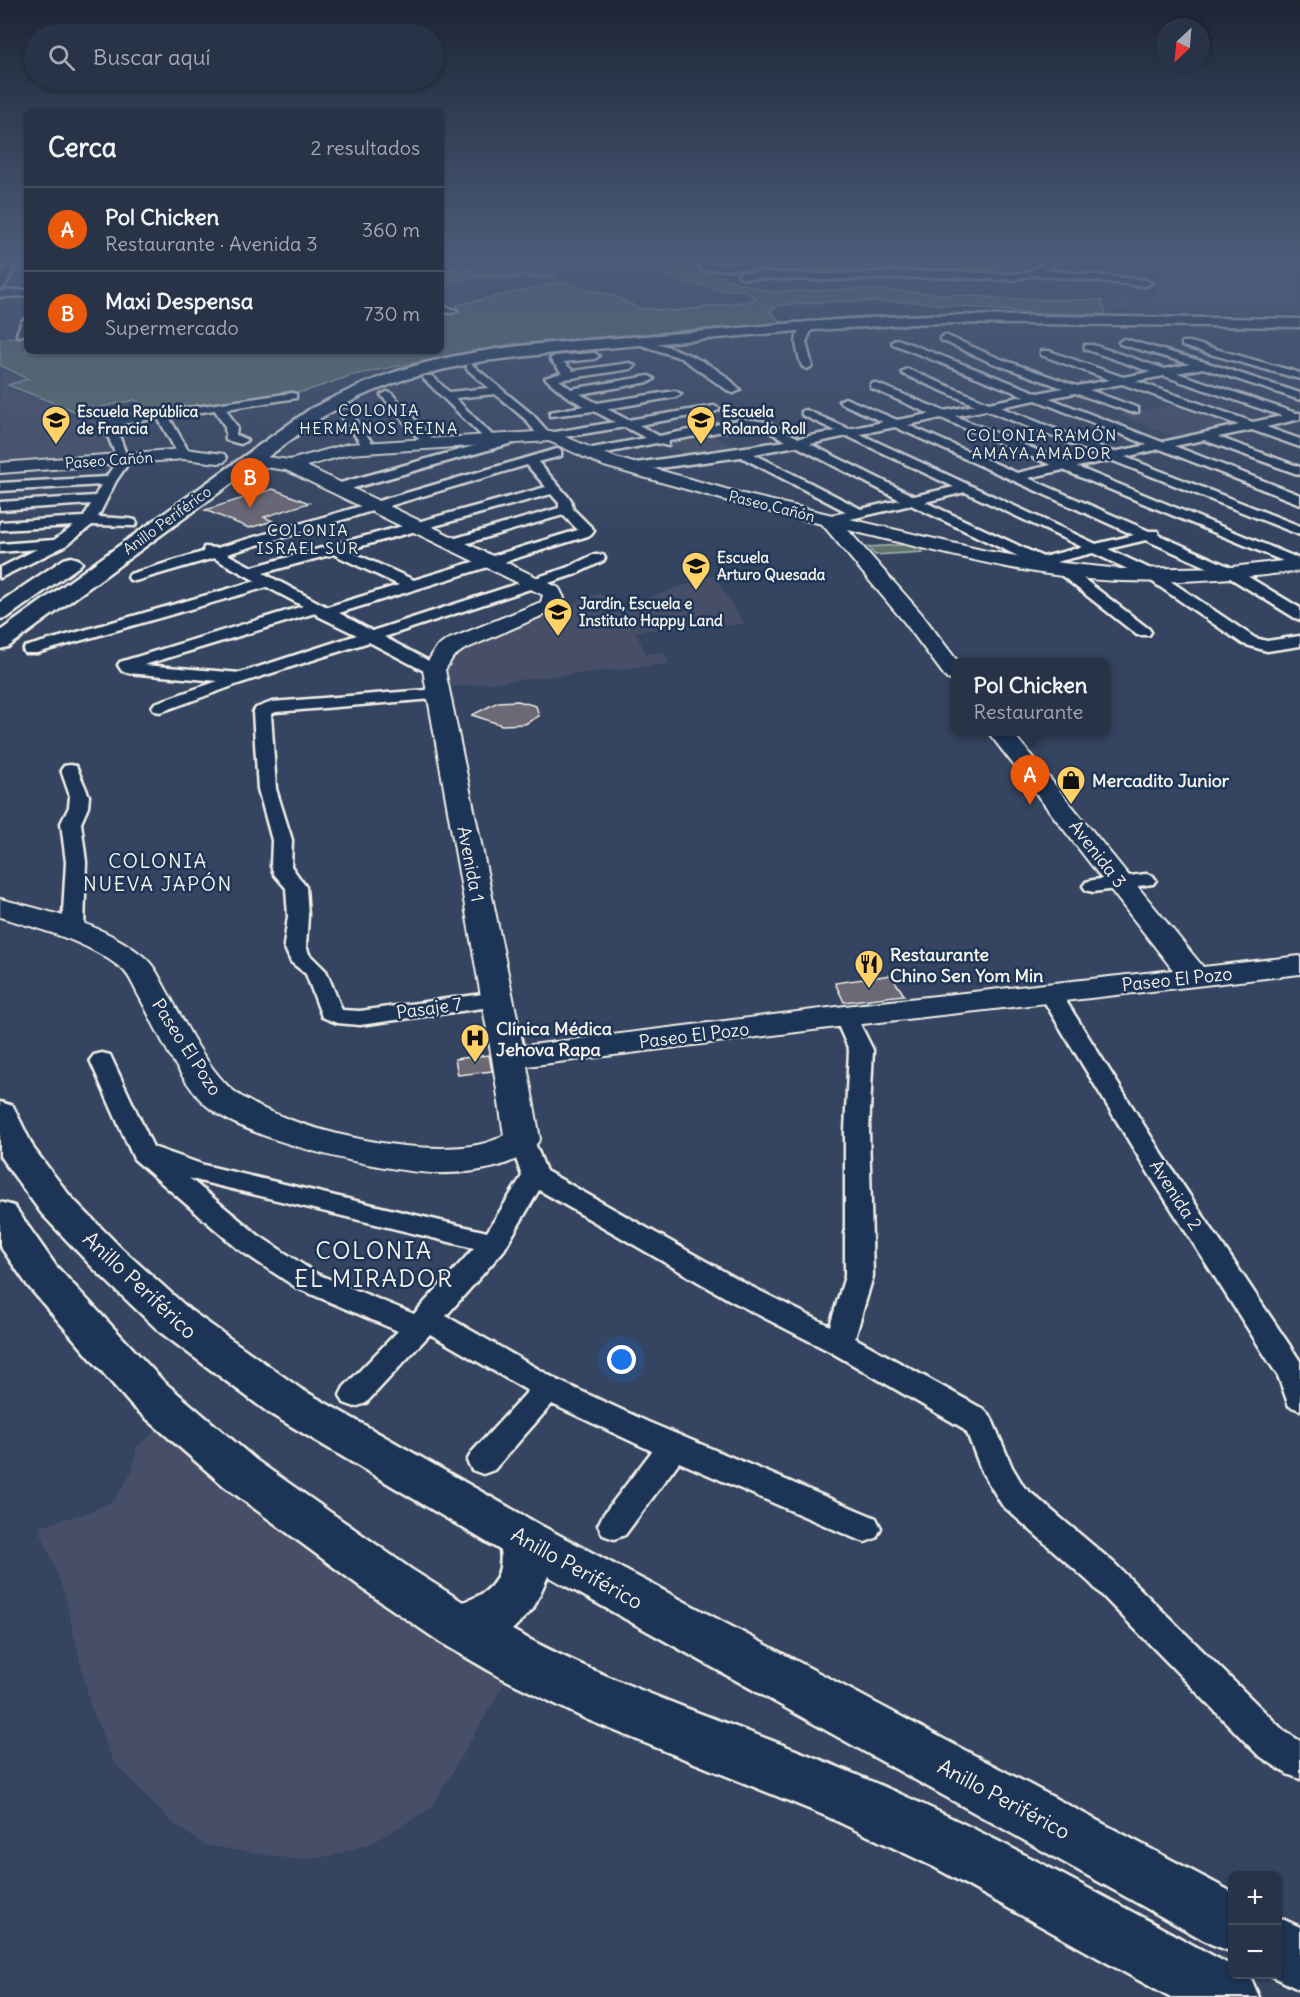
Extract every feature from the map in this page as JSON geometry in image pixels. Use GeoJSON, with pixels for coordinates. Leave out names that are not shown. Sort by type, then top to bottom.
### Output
{"type":"FeatureCollection","features":[{"type":"Feature","properties":{"kind":"highway","name":"Anillo Periférico"},"geometry":{"type":"LineString","coordinates":[[192,477],[265,429],[302,399],[383,374],[482,353]]}},
{"type":"Feature","properties":{"kind":"highway","name":"Anillo Periférico"},"geometry":{"type":"LineString","coordinates":[[0,642],[110,549],[250,460],[265,429],[316,413],[376,384],[425,370],[510,353]]}},
{"type":"Feature","properties":{"kind":"highway","name":"Anillo Periférico"},"geometry":{"type":"LineString","coordinates":[[110,549],[130,523],[148,510]]}},
{"type":"Feature","properties":{"kind":"highway"},"geometry":{"type":"LineString","coordinates":[[0,612],[85,554],[85,557],[90,559],[110,549]]}},
{"type":"Feature","properties":{"kind":"highway","name":"Anillo Periférico"},"geometry":{"type":"LineString","coordinates":[[0,1114],[17,1153],[56,1204],[107,1258],[175,1321],[285,1401],[523,1539],[1228,1920]]}},
{"type":"Feature","properties":{"kind":"highway"},"geometry":{"type":"LineString","coordinates":[[0,1216],[42,1276],[147,1393],[240,1473],[394,1584],[458,1626],[518,1660],[607,1703],[845,1797],[954,1846],[1229,1997]]}},
{"type":"Feature","properties":{"kind":"highway"},"geometry":{"type":"LineString","coordinates":[[458,1626],[492,1616],[516,1594],[527,1566],[523,1539]]}},
{"type":"Feature","properties":{"kind":"highway"},"geometry":{"type":"LineString","coordinates":[[1282,1949],[1300,1959]]}},
{"type":"Feature","properties":{"kind":"street"},"geometry":{"type":"LineString","coordinates":[[676,353],[701,365],[734,390]]}},
{"type":"Feature","properties":{"kind":"street"},"geometry":{"type":"LineString","coordinates":[[801,353],[807,366]]}},
{"type":"Feature","properties":{"kind":"street"},"geometry":{"type":"LineString","coordinates":[[924,353],[1159,447],[1299,499]]}},
{"type":"Feature","properties":{"kind":"street"},"geometry":{"type":"LineString","coordinates":[[979,353],[1134,410]]}},
{"type":"Feature","properties":{"kind":"street"},"geometry":{"type":"LineString","coordinates":[[1046,353],[1300,443]]}},
{"type":"Feature","properties":{"kind":"street"},"geometry":{"type":"LineString","coordinates":[[1107,353],[1299,418]]}},
{"type":"Feature","properties":{"kind":"street"},"geometry":{"type":"LineString","coordinates":[[1163,353],[1300,397]]}},
{"type":"Feature","properties":{"kind":"street"},"geometry":{"type":"LineString","coordinates":[[1219,353],[1300,376]]}},
{"type":"Feature","properties":{"kind":"street"},"geometry":{"type":"LineString","coordinates":[[569,374],[555,359],[594,356]]}},
{"type":"Feature","properties":{"kind":"street"},"geometry":{"type":"LineString","coordinates":[[629,468],[741,453],[1204,365]]}},
{"type":"Feature","properties":{"kind":"street"},"geometry":{"type":"LineString","coordinates":[[630,366],[550,378],[569,393],[629,423],[691,459]]}},
{"type":"Feature","properties":{"kind":"street"},"geometry":{"type":"LineString","coordinates":[[471,368],[529,417],[551,442]]}},
{"type":"Feature","properties":{"kind":"street"},"geometry":{"type":"LineString","coordinates":[[908,372],[987,406],[1300,531]]}},
{"type":"Feature","properties":{"kind":"street"},"geometry":{"type":"LineString","coordinates":[[428,378],[489,439]]}},
{"type":"Feature","properties":{"kind":"street"},"geometry":{"type":"LineString","coordinates":[[569,393],[649,380]]}},
{"type":"Feature","properties":{"kind":"street"},"geometry":{"type":"LineString","coordinates":[[874,386],[1299,564]]}},
{"type":"Feature","properties":{"kind":"street"},"geometry":{"type":"LineString","coordinates":[[447,396],[498,390]]}},
{"type":"Feature","properties":{"kind":"street"},"geometry":{"type":"LineString","coordinates":[[554,414],[675,394]]}},
{"type":"Feature","properties":{"kind":"street"},"geometry":{"type":"LineString","coordinates":[[387,395],[429,443]]}},
{"type":"Feature","properties":{"kind":"street"},"geometry":{"type":"LineString","coordinates":[[0,574],[60,543],[89,521],[124,459],[108,422],[218,405],[302,399]]}},
{"type":"Feature","properties":{"kind":"street"},"geometry":{"type":"LineString","coordinates":[[845,401],[1232,573],[1300,615]]}},
{"type":"Feature","properties":{"kind":"street"},"geometry":{"type":"LineString","coordinates":[[218,405],[231,427],[230,437],[265,429]]}},
{"type":"Feature","properties":{"kind":"street"},"geometry":{"type":"LineString","coordinates":[[135,577],[530,460],[551,442],[629,423],[714,409]]}},
{"type":"Feature","properties":{"kind":"street"},"geometry":{"type":"LineString","coordinates":[[345,412],[369,447]]}},
{"type":"Feature","properties":{"kind":"street"},"geometry":{"type":"LineString","coordinates":[[161,413],[184,454]]}},
{"type":"Feature","properties":{"kind":"street"},"geometry":{"type":"LineString","coordinates":[[806,413],[846,434],[1152,575],[1250,641],[1267,646],[1300,641]]}},
{"type":"Feature","properties":{"kind":"street"},"geometry":{"type":"LineString","coordinates":[[951,669],[913,618],[829,520],[909,499],[1299,418]]}},
{"type":"Feature","properties":{"kind":"street"},"geometry":{"type":"LineString","coordinates":[[586,453],[755,423],[1036,563],[1299,499]]}},
{"type":"Feature","properties":{"kind":"street"},"geometry":{"type":"LineString","coordinates":[[704,431],[741,453],[857,512]]}},
{"type":"Feature","properties":{"kind":"street"},"geometry":{"type":"LineString","coordinates":[[1206,436],[1300,471]]}},
{"type":"Feature","properties":{"kind":"street"},"geometry":{"type":"LineString","coordinates":[[338,488],[516,438]]}},
{"type":"Feature","properties":{"kind":"street","name":"Paseo Cañón"},"geometry":{"type":"LineString","coordinates":[[250,460],[290,465],[326,454],[369,447],[516,438],[551,442],[629,468],[738,498],[986,557],[1036,563],[1062,569],[1121,575],[1232,573],[1299,564]]}},
{"type":"Feature","properties":{"kind":"street","name":"Paseo Cañón"},"geometry":{"type":"LineString","coordinates":[[0,468],[184,454],[218,458]]}},
{"type":"Feature","properties":{"kind":"street"},"geometry":{"type":"LineString","coordinates":[[241,678],[135,669],[128,668],[126,664],[414,586],[586,532],[586,529],[566,510],[566,503],[530,460]]}},
{"type":"Feature","properties":{"kind":"street"},"geometry":{"type":"LineString","coordinates":[[199,546],[370,636],[436,682],[444,653],[454,645],[548,606],[554,598],[552,592],[535,582],[290,465]]}},
{"type":"Feature","properties":{"kind":"street"},"geometry":{"type":"LineString","coordinates":[[0,487],[110,481]]}},
{"type":"Feature","properties":{"kind":"street"},"geometry":{"type":"LineString","coordinates":[[251,572],[415,525],[553,489]]}},
{"type":"Feature","properties":{"kind":"street"},"geometry":{"type":"LineString","coordinates":[[0,506],[100,500]]}},
{"type":"Feature","properties":{"kind":"street"},"geometry":{"type":"LineString","coordinates":[[453,543],[566,510]]}},
{"type":"Feature","properties":{"kind":"street"},"geometry":{"type":"LineString","coordinates":[[0,526],[89,521],[130,523]]}},
{"type":"Feature","properties":{"kind":"street"},"geometry":{"type":"LineString","coordinates":[[0,548],[60,543]]}},
{"type":"Feature","properties":{"kind":"street"},"geometry":{"type":"LineString","coordinates":[[334,549],[414,586]]}},
{"type":"Feature","properties":{"kind":"street"},"geometry":{"type":"LineString","coordinates":[[161,707],[241,678],[571,571],[598,558]]}},
{"type":"Feature","properties":{"kind":"street"},"geometry":{"type":"LineString","coordinates":[[1062,569],[1143,632]]}},
{"type":"Feature","properties":{"kind":"street"},"geometry":{"type":"LineString","coordinates":[[31,650],[268,582]]}},
{"type":"Feature","properties":{"kind":"street","name":"Pasaje 7"},"geometry":{"type":"LineString","coordinates":[[436,682],[272,708],[262,712],[267,789],[282,840],[281,866],[296,887],[298,916],[295,946],[299,957],[315,970],[322,984],[330,1012],[337,1016],[360,1018],[497,999]]}},
{"type":"Feature","properties":{"kind":"street","name":"Avenida 1"},"geometry":{"type":"LineString","coordinates":[[436,682],[509,1058]]}},
{"type":"Feature","properties":{"kind":"street","name":"Avenida 3"},"geometry":{"type":"LineString","coordinates":[[1004,736],[1134,882],[1195,977]]}},
{"type":"Feature","properties":{"kind":"street"},"geometry":{"type":"LineString","coordinates":[[70,770],[81,805],[71,823],[77,845],[78,865],[74,929]]}},
{"type":"Feature","properties":{"kind":"street"},"geometry":{"type":"LineString","coordinates":[[1093,886],[1134,882]]}},
{"type":"Feature","properties":{"kind":"street","name":"Paseo El Pozo"},"geometry":{"type":"LineString","coordinates":[[10,916],[74,929],[112,946],[136,965],[199,1072],[217,1097],[238,1112],[280,1128],[363,1149],[434,1161],[470,1158],[501,1152],[512,1148],[522,1139]]}},
{"type":"Feature","properties":{"kind":"street","name":"Paseo El Pozo"},"geometry":{"type":"LineString","coordinates":[[509,1058],[845,1016],[1300,966]]}},
{"type":"Feature","properties":{"kind":"street","name":"Avenida 2"},"geometry":{"type":"LineString","coordinates":[[1050,993],[1153,1160],[1292,1373],[1300,1398]]}},
{"type":"Feature","properties":{"kind":"street"},"geometry":{"type":"LineString","coordinates":[[839,1343],[859,1276],[857,1131],[861,1050],[845,1016]]}},
{"type":"Feature","properties":{"kind":"street"},"geometry":{"type":"LineString","coordinates":[[509,1058],[522,1139],[535,1176],[738,1292],[839,1343],[972,1418],[980,1426],[998,1472],[1013,1496],[1102,1573],[1271,1743],[1300,1761]]}},
{"type":"Feature","properties":{"kind":"street"},"geometry":{"type":"LineString","coordinates":[[102,1060],[143,1153],[248,1242],[307,1281],[423,1323],[548,1389],[672,1448],[865,1528]]}},
{"type":"Feature","properties":{"kind":"street"},"geometry":{"type":"LineString","coordinates":[[143,1153],[199,1172],[494,1243]]}},
{"type":"Feature","properties":{"kind":"street"},"geometry":{"type":"LineString","coordinates":[[355,1395],[494,1243],[535,1176]]}},
{"type":"Feature","properties":{"kind":"street"},"geometry":{"type":"LineString","coordinates":[[483,1461],[548,1389]]}},
{"type":"Feature","properties":{"kind":"street"},"geometry":{"type":"LineString","coordinates":[[614,1525],[672,1448]]}},
{"type":"Feature","properties":{"kind":"shaded area"},"geometry":{"type":"Polygon","coordinates":[[[0,370],[26,379],[3,387],[101,421],[115,456],[0,466],[0,370]]]}},
{"type":"Feature","properties":{"kind":"shaded area"},"geometry":{"type":"Polygon","coordinates":[[[1175,404],[1235,425],[1177,437],[1118,415],[1175,404]]]}},
{"type":"Feature","properties":{"kind":"shaded area","name":"Escuela Rolando Roll"},"geometry":{"type":"Polygon","coordinates":[[[706,431],[742,451],[692,458],[661,440],[706,431]]]}},
{"type":"Feature","properties":{"kind":"shaded area","name":"Jardín, Escuela e Instituto Happy Land"},"geometry":{"type":"Polygon","coordinates":[[[714,575],[744,624],[635,631],[646,654],[664,652],[669,664],[452,687],[444,665],[459,645],[599,593],[622,607],[714,575]]]}},
{"type":"Feature","properties":{"kind":"shaded area"},"geometry":{"type":"Polygon","coordinates":[[[175,1417],[518,1660],[431,1808],[374,1842],[332,1856],[292,1859],[204,1845],[169,1820],[113,1761],[90,1705],[65,1595],[39,1527],[88,1512],[114,1501],[132,1471],[137,1446],[175,1417]]]}},
{"type":"Feature","properties":{"kind":"green space"},"geometry":{"type":"Polygon","coordinates":[[[0,353],[464,353],[353,375],[306,391],[154,413],[135,400],[77,412],[8,385],[28,379],[0,365],[0,353]]]}},
{"type":"Feature","properties":{"kind":"green space"},"geometry":{"type":"Polygon","coordinates":[[[916,544],[923,552],[875,555],[868,547],[916,544]]]}},
{"type":"Feature","properties":{"kind":"building"},"geometry":{"type":"Polygon","coordinates":[[[273,489],[309,503],[264,517],[273,521],[249,528],[205,510],[273,489]]]}},
{"type":"Feature","properties":{"kind":"building"},"geometry":{"type":"Polygon","coordinates":[[[518,701],[536,706],[539,716],[525,724],[502,725],[472,715],[498,702],[518,701]]]}},
{"type":"Feature","properties":{"kind":"building","name":"Restaurante Chino Sen Yom Min"},"geometry":{"type":"Polygon","coordinates":[[[891,975],[904,995],[844,1002],[835,983],[891,975]]]}},
{"type":"Feature","properties":{"kind":"building","name":"Clínica Médica Jehova Rapa"},"geometry":{"type":"Polygon","coordinates":[[[489,1055],[492,1071],[458,1075],[455,1059],[489,1055]]]}},
{"type":"Feature","properties":{"kind":"place","name":"Escuela República de Francia"},"geometry":{"type":"Point","coordinates":[56,446]}},
{"type":"Feature","properties":{"kind":"place","name":"Escuela Rolando Roll"},"geometry":{"type":"Point","coordinates":[701,446]}},
{"type":"Feature","properties":{"kind":"place","name":"Maxi Despensa"},"geometry":{"type":"Point","coordinates":[250,508]}},
{"type":"Feature","properties":{"kind":"place","name":"Escuela Arturo Quesada"},"geometry":{"type":"Point","coordinates":[696,592]}},
{"type":"Feature","properties":{"kind":"place","name":"Jardín, Escuela e Instituto Happy Land"},"geometry":{"type":"Point","coordinates":[558,638]}},
{"type":"Feature","properties":{"kind":"place","name":"Pol Chicken"},"geometry":{"type":"Point","coordinates":[1030,805]}},
{"type":"Feature","properties":{"kind":"place","name":"Mercadito Junior"},"geometry":{"type":"Point","coordinates":[1071,806]}},
{"type":"Feature","properties":{"kind":"place","name":"Restaurante Chino Sen Yom Min"},"geometry":{"type":"Point","coordinates":[869,990]}},
{"type":"Feature","properties":{"kind":"place","name":"Clínica Médica Jehova Rapa"},"geometry":{"type":"Point","coordinates":[475,1064]}},
{"type":"Feature","properties":{"kind":"district","name":"COLONIA HERMANOS REINA"},"geometry":{"type":"Point","coordinates":[379,419]}},
{"type":"Feature","properties":{"kind":"district","name":"COLONIA RAMÓN AMAYA AMADOR"},"geometry":{"type":"Point","coordinates":[1042,444]}},
{"type":"Feature","properties":{"kind":"district","name":"COLONIA ISRAEL SUR"},"geometry":{"type":"Point","coordinates":[308,539]}},
{"type":"Feature","properties":{"kind":"district","name":"COLONIA NUEVA JAPÓN"},"geometry":{"type":"Point","coordinates":[158,872]}},
{"type":"Feature","properties":{"kind":"district","name":"COLONIA EL MIRADOR"},"geometry":{"type":"Point","coordinates":[374,1264]}}]}
